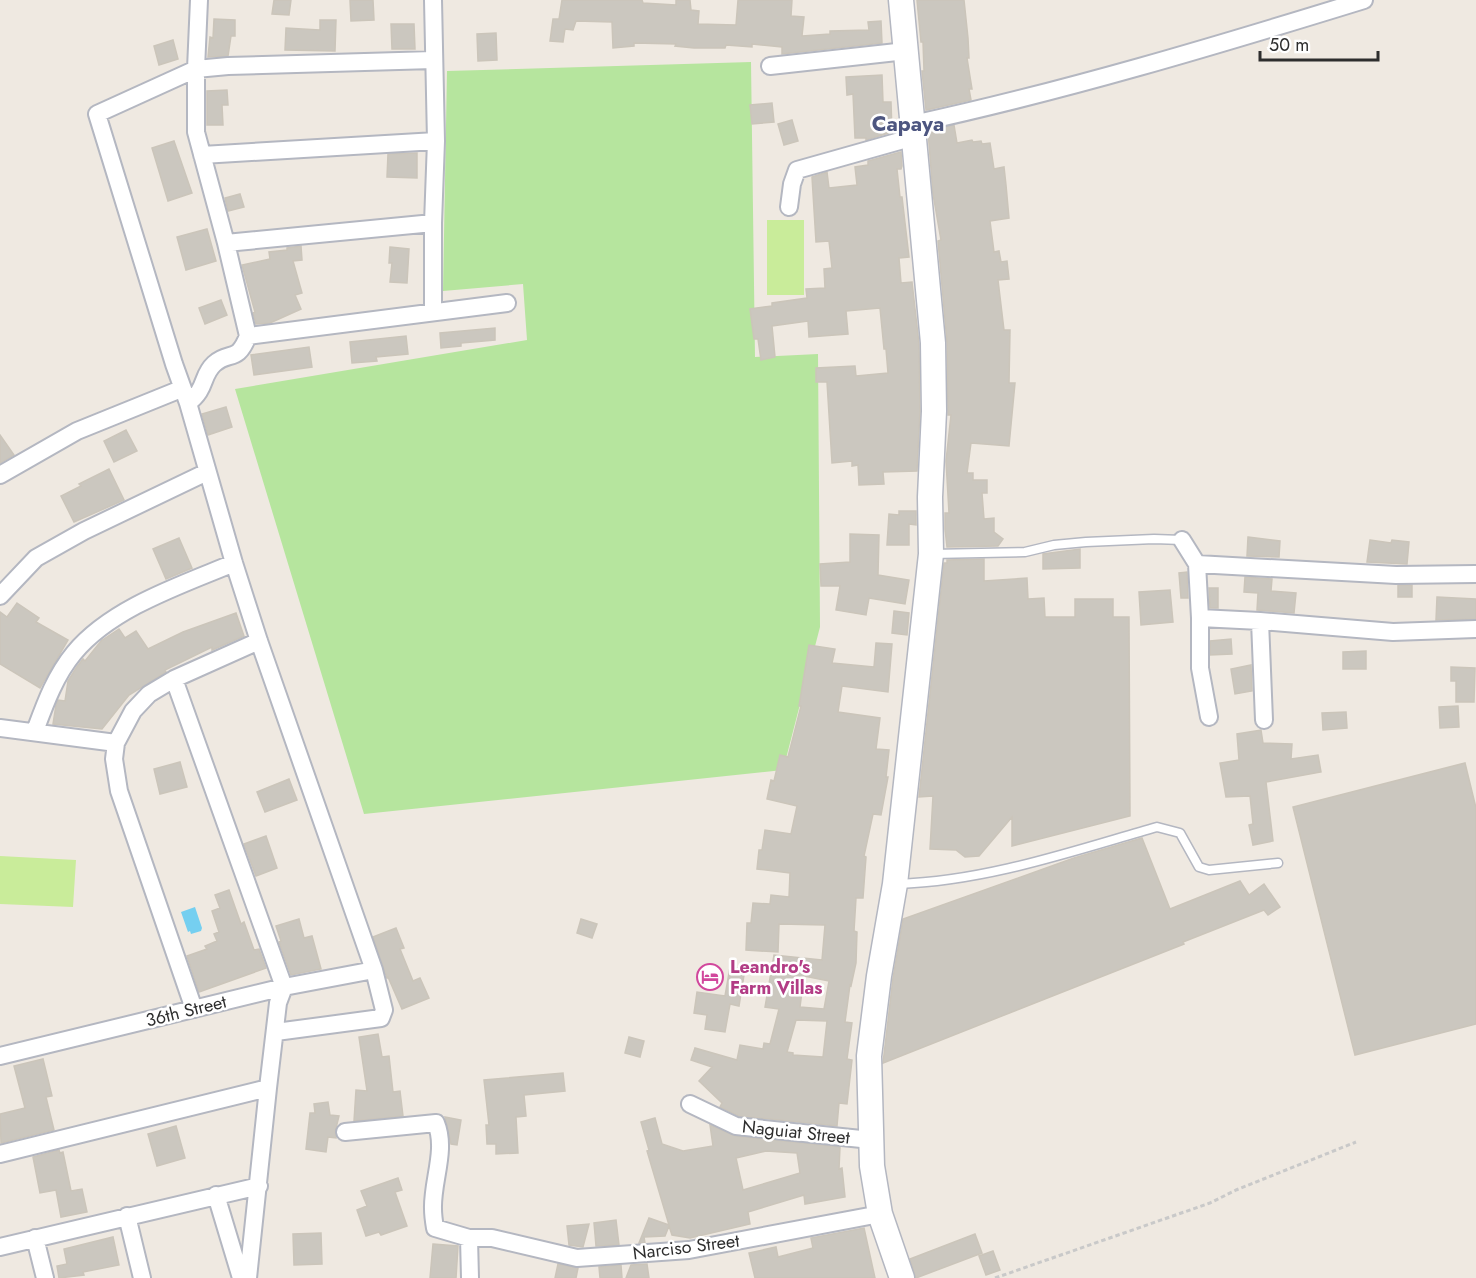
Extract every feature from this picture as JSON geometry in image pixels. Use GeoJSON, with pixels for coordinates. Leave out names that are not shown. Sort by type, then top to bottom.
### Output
{"type":"FeatureCollection","features":[{"type":"Feature","properties":{"kind":"street"},"geometry":{"type":"LineString","coordinates":[[0,475],[77,431],[185,396],[198,396],[211,367],[216,362],[235,355],[243,349],[248,336],[196,132],[196,69],[200,0]]}},
{"type":"Feature","properties":{"kind":"street"},"geometry":{"type":"LineString","coordinates":[[433,0],[436,141],[433,311]]}},
{"type":"Feature","properties":{"kind":"street"},"geometry":{"type":"LineString","coordinates":[[901,0],[933,343],[931,554],[895,884],[879,975],[869,1056],[872,1166],[880,1214],[902,1278]]}},
{"type":"Feature","properties":{"kind":"street"},"geometry":{"type":"LineString","coordinates":[[789,207],[792,184],[797,170],[914,130],[1275,28],[1364,0]]}},
{"type":"Feature","properties":{"kind":"street"},"geometry":{"type":"LineString","coordinates":[[770,66],[906,51]]}},
{"type":"Feature","properties":{"kind":"street"},"geometry":{"type":"LineString","coordinates":[[276,1032],[381,1018],[384,1010],[374,970],[234,563],[98,114],[196,69],[433,60]]}},
{"type":"Feature","properties":{"kind":"street"},"geometry":{"type":"LineString","coordinates":[[202,155],[436,141]]}},
{"type":"Feature","properties":{"kind":"street"},"geometry":{"type":"LineString","coordinates":[[226,243],[433,223]]}},
{"type":"Feature","properties":{"kind":"street"},"geometry":{"type":"LineString","coordinates":[[248,336],[507,303]]}},
{"type":"Feature","properties":{"kind":"street"},"geometry":{"type":"LineString","coordinates":[[0,596],[36,558],[84,531],[207,472]]}},
{"type":"Feature","properties":{"kind":"street"},"geometry":{"type":"LineString","coordinates":[[1182,540],[1197,564],[1200,668],[1209,717]]}},
{"type":"Feature","properties":{"kind":"street"},"geometry":{"type":"LineString","coordinates":[[36,731],[45,702],[58,677],[73,653],[93,633],[126,612],[173,588],[234,563]]}},
{"type":"Feature","properties":{"kind":"street"},"geometry":{"type":"LineString","coordinates":[[1197,564],[1396,575],[1476,574]]}},
{"type":"Feature","properties":{"kind":"street"},"geometry":{"type":"LineString","coordinates":[[1200,618],[1393,632],[1476,629]]}},
{"type":"Feature","properties":{"kind":"street"},"geometry":{"type":"LineString","coordinates":[[1260,621],[1264,720]]}},
{"type":"Feature","properties":{"kind":"street"},"geometry":{"type":"LineString","coordinates":[[194,1008],[119,791],[114,759],[116,743],[133,711],[149,694],[174,679],[259,641]]}},
{"type":"Feature","properties":{"kind":"street"},"geometry":{"type":"LineString","coordinates":[[174,679],[284,987],[278,1003],[248,1278]]}},
{"type":"Feature","properties":{"kind":"street"},"geometry":{"type":"LineString","coordinates":[[0,728],[116,743]]}},
{"type":"Feature","properties":{"kind":"street","name":"36th Street"},"geometry":{"type":"LineString","coordinates":[[0,1056],[284,987],[374,970]]}},
{"type":"Feature","properties":{"kind":"street"},"geometry":{"type":"LineString","coordinates":[[0,1154],[268,1088]]}},
{"type":"Feature","properties":{"kind":"street","name":"Naguiat Street"},"geometry":{"type":"LineString","coordinates":[[690,1104],[736,1126],[871,1140]]}},
{"type":"Feature","properties":{"kind":"street","name":"Narciso Street"},"geometry":{"type":"LineString","coordinates":[[345,1132],[436,1123],[439,1133],[439,1156],[433,1208],[435,1228],[469,1238],[492,1238],[577,1258],[689,1250],[880,1214]]}},
{"type":"Feature","properties":{"kind":"street"},"geometry":{"type":"LineString","coordinates":[[0,1247],[259,1186]]}},
{"type":"Feature","properties":{"kind":"street"},"geometry":{"type":"LineString","coordinates":[[216,1195],[241,1278]]}},
{"type":"Feature","properties":{"kind":"street"},"geometry":{"type":"LineString","coordinates":[[127,1216],[142,1278]]}},
{"type":"Feature","properties":{"kind":"street"},"geometry":{"type":"LineString","coordinates":[[35,1238],[45,1278]]}},
{"type":"Feature","properties":{"kind":"street"},"geometry":{"type":"LineString","coordinates":[[469,1238],[470,1278]]}},
{"type":"Feature","properties":{"kind":"lane"},"geometry":{"type":"LineString","coordinates":[[931,554],[1025,552],[1054,545],[1154,538],[1182,540]]}},
{"type":"Feature","properties":{"kind":"lane"},"geometry":{"type":"LineString","coordinates":[[895,884],[1012,869],[1157,827],[1180,833],[1198,867],[1209,870],[1278,863]]}},
{"type":"Feature","properties":{"kind":"path"},"geometry":{"type":"LineString","coordinates":[[995,1278],[1210,1203],[1236,1190],[1356,1142]]}},
{"type":"Feature","properties":{"kind":"green space"},"geometry":{"type":"Polygon","coordinates":[[[751,62],[755,357],[818,354],[820,627],[783,770],[364,814],[235,389],[527,340],[523,284],[443,291],[447,71],[751,62]]]}},
{"type":"Feature","properties":{"kind":"green space"},"geometry":{"type":"Polygon","coordinates":[[[767,220],[804,220],[804,295],[767,295],[767,220]]]}},
{"type":"Feature","properties":{"kind":"green space"},"geometry":{"type":"Polygon","coordinates":[[[0,856],[76,860],[73,907],[0,904],[0,856]]]}},
{"type":"Feature","properties":{"kind":"water"},"geometry":{"type":"Polygon","coordinates":[[[195,907],[202,928],[201,931],[191,934],[190,931],[188,932],[181,912],[195,907]]]}},
{"type":"Feature","properties":{"kind":"building"},"geometry":{"type":"Polygon","coordinates":[[[274,0],[291,0],[289,15],[272,14],[274,0]]]}},
{"type":"Feature","properties":{"kind":"building"},"geometry":{"type":"Polygon","coordinates":[[[350,0],[373,0],[374,20],[351,21],[350,0]]]}},
{"type":"Feature","properties":{"kind":"building"},"geometry":{"type":"Polygon","coordinates":[[[562,0],[642,0],[643,3],[676,5],[676,0],[690,0],[691,10],[699,11],[698,24],[736,25],[738,0],[792,0],[791,16],[804,17],[802,36],[830,34],[830,31],[869,30],[868,22],[881,21],[882,43],[782,54],[782,47],[752,44],[752,47],[726,45],[725,48],[694,48],[675,46],[676,44],[634,43],[634,46],[613,48],[612,22],[576,21],[573,30],[565,29],[563,42],[550,41],[553,19],[559,19],[562,0]]]}},
{"type":"Feature","properties":{"kind":"building"},"geometry":{"type":"Polygon","coordinates":[[[917,0],[964,0],[971,100],[926,110],[922,71],[924,71],[923,42],[921,42],[917,0]]]}},
{"type":"Feature","properties":{"kind":"building"},"geometry":{"type":"Polygon","coordinates":[[[214,19],[235,20],[235,36],[231,36],[228,56],[208,57],[210,37],[213,38],[214,19]]]}},
{"type":"Feature","properties":{"kind":"building"},"geometry":{"type":"Polygon","coordinates":[[[320,20],[336,20],[335,51],[285,50],[286,28],[320,30],[320,20]]]}},
{"type":"Feature","properties":{"kind":"building"},"geometry":{"type":"Polygon","coordinates":[[[391,24],[414,24],[415,49],[392,49],[391,24]]]}},
{"type":"Feature","properties":{"kind":"building"},"geometry":{"type":"Polygon","coordinates":[[[496,33],[497,60],[478,61],[477,34],[496,33]]]}},
{"type":"Feature","properties":{"kind":"building"},"geometry":{"type":"Polygon","coordinates":[[[173,40],[178,59],[159,65],[154,46],[173,40]]]}},
{"type":"Feature","properties":{"kind":"building"},"geometry":{"type":"Polygon","coordinates":[[[882,75],[883,102],[891,102],[892,132],[866,140],[866,138],[855,138],[853,94],[847,95],[846,77],[882,75]]]}},
{"type":"Feature","properties":{"kind":"building"},"geometry":{"type":"Polygon","coordinates":[[[227,90],[228,105],[222,105],[223,125],[207,125],[207,91],[227,90]]]}},
{"type":"Feature","properties":{"kind":"building"},"geometry":{"type":"Polygon","coordinates":[[[772,103],[774,122],[752,124],[750,105],[772,103]]]}},
{"type":"Feature","properties":{"kind":"building"},"geometry":{"type":"Polygon","coordinates":[[[792,120],[798,141],[784,145],[778,124],[792,120]]]}},
{"type":"Feature","properties":{"kind":"building"},"geometry":{"type":"Polygon","coordinates":[[[954,125],[957,143],[972,140],[973,142],[981,141],[982,144],[990,143],[994,169],[1004,167],[1006,185],[1009,218],[990,221],[994,252],[999,251],[1001,262],[1007,261],[1009,279],[998,280],[1004,330],[1010,330],[1009,383],[1015,383],[1009,446],[971,443],[967,473],[973,473],[973,480],[987,480],[987,493],[982,493],[984,519],[994,518],[994,532],[1003,539],[998,546],[947,547],[945,529],[945,513],[949,513],[946,461],[951,415],[948,415],[947,342],[938,241],[941,240],[933,194],[928,131],[954,125]]]}},
{"type":"Feature","properties":{"kind":"building"},"geometry":{"type":"Polygon","coordinates":[[[174,141],[192,193],[168,201],[152,148],[174,141]]]}},
{"type":"Feature","properties":{"kind":"building"},"geometry":{"type":"Polygon","coordinates":[[[901,152],[902,166],[901,169],[897,169],[909,257],[899,258],[901,283],[912,282],[919,344],[920,411],[917,471],[883,472],[884,484],[859,485],[858,465],[852,466],[852,461],[832,463],[827,382],[816,382],[816,368],[855,366],[856,376],[888,373],[880,308],[846,311],[848,334],[809,337],[808,321],[772,326],[775,357],[761,360],[758,339],[754,339],[750,309],[807,298],[806,289],[825,288],[824,269],[832,268],[829,241],[816,242],[812,177],[827,172],[829,188],[857,185],[855,167],[868,165],[868,161],[901,152]]]}},
{"type":"Feature","properties":{"kind":"building"},"geometry":{"type":"Polygon","coordinates":[[[417,153],[417,178],[387,177],[388,154],[417,153]]]}},
{"type":"Feature","properties":{"kind":"building"},"geometry":{"type":"Polygon","coordinates":[[[240,194],[244,207],[228,211],[225,198],[240,194]]]}},
{"type":"Feature","properties":{"kind":"building"},"geometry":{"type":"Polygon","coordinates":[[[207,229],[216,261],[186,270],[177,237],[207,229]]]}},
{"type":"Feature","properties":{"kind":"building"},"geometry":{"type":"Polygon","coordinates":[[[301,246],[302,260],[293,261],[302,293],[295,295],[301,309],[270,323],[256,324],[242,265],[270,259],[269,252],[301,246]]]}},
{"type":"Feature","properties":{"kind":"building"},"geometry":{"type":"Polygon","coordinates":[[[390,247],[409,249],[407,283],[390,282],[392,263],[389,263],[390,247]]]}},
{"type":"Feature","properties":{"kind":"building"},"geometry":{"type":"Polygon","coordinates":[[[221,300],[227,315],[205,324],[199,308],[221,300]]]}},
{"type":"Feature","properties":{"kind":"building"},"geometry":{"type":"Polygon","coordinates":[[[495,328],[495,340],[461,343],[461,346],[441,348],[440,333],[495,328]]]}},
{"type":"Feature","properties":{"kind":"building"},"geometry":{"type":"Polygon","coordinates":[[[406,336],[408,354],[376,357],[377,361],[352,363],[350,342],[406,336]]]}},
{"type":"Feature","properties":{"kind":"building"},"geometry":{"type":"Polygon","coordinates":[[[309,347],[312,367],[254,375],[251,355],[309,347]]]}},
{"type":"Feature","properties":{"kind":"building"},"geometry":{"type":"Polygon","coordinates":[[[226,407],[232,427],[208,435],[202,414],[226,407]]]}},
{"type":"Feature","properties":{"kind":"building"},"geometry":{"type":"Polygon","coordinates":[[[126,430],[137,451],[114,462],[104,441],[126,430]]]}},
{"type":"Feature","properties":{"kind":"building"},"geometry":{"type":"Polygon","coordinates":[[[0,435],[14,455],[0,463],[0,435]]]}},
{"type":"Feature","properties":{"kind":"building"},"geometry":{"type":"Polygon","coordinates":[[[109,469],[124,500],[74,522],[61,496],[109,469]]]}},
{"type":"Feature","properties":{"kind":"building"},"geometry":{"type":"Polygon","coordinates":[[[899,511],[916,511],[916,525],[909,524],[909,545],[887,545],[889,514],[899,515],[899,511]]]}},
{"type":"Feature","properties":{"kind":"building"},"geometry":{"type":"Polygon","coordinates":[[[850,534],[879,535],[878,575],[909,580],[905,604],[869,598],[866,615],[836,610],[840,586],[821,586],[820,564],[850,562],[850,534]]]}},
{"type":"Feature","properties":{"kind":"building"},"geometry":{"type":"Polygon","coordinates":[[[1248,537],[1280,541],[1279,557],[1247,556],[1248,537]]]}},
{"type":"Feature","properties":{"kind":"building"},"geometry":{"type":"Polygon","coordinates":[[[179,538],[192,568],[166,579],[153,549],[179,538]]]}},
{"type":"Feature","properties":{"kind":"building"},"geometry":{"type":"Polygon","coordinates":[[[1370,540],[1391,543],[1392,540],[1409,542],[1407,564],[1367,562],[1370,540]]]}},
{"type":"Feature","properties":{"kind":"building"},"geometry":{"type":"Polygon","coordinates":[[[1080,549],[1080,568],[1043,569],[1043,554],[1080,549]]]}},
{"type":"Feature","properties":{"kind":"building"},"geometry":{"type":"Polygon","coordinates":[[[984,559],[984,581],[1027,578],[1028,599],[1044,598],[1045,617],[1075,617],[1075,599],[1113,599],[1113,617],[1129,617],[1130,816],[1012,846],[1012,817],[979,856],[965,857],[956,850],[930,849],[933,796],[919,797],[944,563],[947,563],[947,560],[984,559]]]}},
{"type":"Feature","properties":{"kind":"building"},"geometry":{"type":"Polygon","coordinates":[[[1187,572],[1188,598],[1181,598],[1179,573],[1187,572]]]}},
{"type":"Feature","properties":{"kind":"building"},"geometry":{"type":"Polygon","coordinates":[[[1245,577],[1272,579],[1271,591],[1296,593],[1294,613],[1257,610],[1258,593],[1244,592],[1245,577]]]}},
{"type":"Feature","properties":{"kind":"building"},"geometry":{"type":"Polygon","coordinates":[[[1398,585],[1412,585],[1412,597],[1398,597],[1398,585]]]}},
{"type":"Feature","properties":{"kind":"building"},"geometry":{"type":"Polygon","coordinates":[[[1209,588],[1218,588],[1218,608],[1210,608],[1209,588]]]}},
{"type":"Feature","properties":{"kind":"building"},"geometry":{"type":"Polygon","coordinates":[[[1170,590],[1173,622],[1141,625],[1139,592],[1170,590]]]}},
{"type":"Feature","properties":{"kind":"building"},"geometry":{"type":"Polygon","coordinates":[[[1437,597],[1476,599],[1476,619],[1436,620],[1437,597]]]}},
{"type":"Feature","properties":{"kind":"building"},"geometry":{"type":"Polygon","coordinates":[[[17,603],[39,618],[36,622],[68,640],[40,688],[0,664],[0,612],[7,617],[17,603]]]}},
{"type":"Feature","properties":{"kind":"building"},"geometry":{"type":"Polygon","coordinates":[[[894,611],[909,613],[907,635],[892,633],[894,611]]]}},
{"type":"Feature","properties":{"kind":"building"},"geometry":{"type":"Polygon","coordinates":[[[236,613],[244,636],[212,650],[212,647],[165,670],[166,672],[129,695],[102,729],[53,724],[58,700],[65,701],[68,681],[76,668],[83,659],[85,661],[101,641],[119,629],[125,638],[136,631],[148,649],[183,632],[236,613]]]}},
{"type":"Feature","properties":{"kind":"building"},"geometry":{"type":"Polygon","coordinates":[[[1231,639],[1232,654],[1210,655],[1210,641],[1231,639]]]}},
{"type":"Feature","properties":{"kind":"building"},"geometry":{"type":"Polygon","coordinates":[[[876,643],[892,644],[888,692],[842,686],[838,712],[880,718],[876,749],[889,750],[886,777],[888,777],[881,815],[873,814],[864,856],[866,857],[863,898],[856,898],[854,931],[857,932],[856,963],[850,985],[845,1022],[852,1023],[847,1059],[852,1060],[847,1104],[839,1103],[837,1126],[739,1116],[720,1107],[722,1103],[699,1081],[712,1067],[691,1060],[695,1048],[737,1060],[740,1045],[763,1049],[764,1043],[770,1044],[779,1009],[765,1007],[774,955],[822,960],[825,925],[779,924],[778,952],[746,950],[747,923],[751,923],[753,903],[770,904],[771,895],[789,897],[790,873],[757,869],[759,850],[762,850],[765,830],[791,834],[797,806],[767,799],[780,755],[788,757],[801,706],[799,706],[809,645],[835,649],[832,663],[874,667],[876,643]],[[804,976],[800,1007],[824,1009],[829,981],[804,976]],[[796,1020],[787,1052],[793,1055],[823,1057],[827,1021],[796,1020]]]}},
{"type":"Feature","properties":{"kind":"building"},"geometry":{"type":"Polygon","coordinates":[[[1366,651],[1366,669],[1343,669],[1343,652],[1366,651]]]}},
{"type":"Feature","properties":{"kind":"building"},"geometry":{"type":"Polygon","coordinates":[[[1251,665],[1252,691],[1235,694],[1231,669],[1251,665]]]}},
{"type":"Feature","properties":{"kind":"building"},"geometry":{"type":"Polygon","coordinates":[[[1451,667],[1475,668],[1474,702],[1456,702],[1456,681],[1451,681],[1451,667]]]}},
{"type":"Feature","properties":{"kind":"building"},"geometry":{"type":"Polygon","coordinates":[[[1458,706],[1459,727],[1440,728],[1439,707],[1458,706]]]}},
{"type":"Feature","properties":{"kind":"building"},"geometry":{"type":"Polygon","coordinates":[[[1346,712],[1347,728],[1323,730],[1322,713],[1346,712]]]}},
{"type":"Feature","properties":{"kind":"building"},"geometry":{"type":"Polygon","coordinates":[[[1261,730],[1263,743],[1292,744],[1291,759],[1318,755],[1321,772],[1266,782],[1273,841],[1253,845],[1249,825],[1253,824],[1250,796],[1226,797],[1220,763],[1239,760],[1237,734],[1261,730]]]}},
{"type":"Feature","properties":{"kind":"building"},"geometry":{"type":"Polygon","coordinates":[[[180,762],[187,787],[160,794],[154,769],[180,762]]]}},
{"type":"Feature","properties":{"kind":"building"},"geometry":{"type":"Polygon","coordinates":[[[1465,763],[1476,808],[1476,1024],[1355,1055],[1293,807],[1465,763]]]}},
{"type":"Feature","properties":{"kind":"building"},"geometry":{"type":"Polygon","coordinates":[[[289,779],[297,800],[265,812],[257,792],[289,779]]]}},
{"type":"Feature","properties":{"kind":"building"},"geometry":{"type":"Polygon","coordinates":[[[266,836],[277,868],[256,876],[244,844],[266,836]]]}},
{"type":"Feature","properties":{"kind":"building"},"geometry":{"type":"Polygon","coordinates":[[[1142,838],[1170,909],[1240,881],[1249,895],[1264,884],[1280,907],[1268,915],[1264,910],[883,1063],[903,919],[1074,858],[1142,838]]]}},
{"type":"Feature","properties":{"kind":"building"},"geometry":{"type":"Polygon","coordinates":[[[229,890],[241,924],[244,922],[254,950],[259,949],[266,968],[199,992],[187,956],[207,949],[205,946],[217,941],[214,934],[219,932],[212,911],[220,908],[215,895],[229,890]]]}},
{"type":"Feature","properties":{"kind":"building"},"geometry":{"type":"Polygon","coordinates":[[[299,919],[304,938],[312,936],[321,969],[291,975],[279,942],[281,941],[276,926],[299,919]]]}},
{"type":"Feature","properties":{"kind":"building"},"geometry":{"type":"Polygon","coordinates":[[[581,919],[597,924],[592,938],[577,933],[581,919]]]}},
{"type":"Feature","properties":{"kind":"building"},"geometry":{"type":"Polygon","coordinates":[[[396,928],[404,948],[400,949],[413,981],[420,978],[429,998],[402,1009],[387,978],[373,937],[396,928]]]}},
{"type":"Feature","properties":{"kind":"building"},"geometry":{"type":"Polygon","coordinates":[[[730,967],[745,969],[739,1006],[730,1004],[725,1032],[705,1029],[707,1015],[694,1013],[697,992],[725,996],[730,967]]]}},
{"type":"Feature","properties":{"kind":"building"},"geometry":{"type":"Polygon","coordinates":[[[378,1034],[382,1057],[389,1056],[393,1092],[400,1091],[403,1116],[354,1121],[356,1090],[367,1091],[359,1037],[378,1034]]]}},
{"type":"Feature","properties":{"kind":"building"},"geometry":{"type":"Polygon","coordinates":[[[629,1037],[644,1041],[640,1057],[625,1053],[629,1037]]]}},
{"type":"Feature","properties":{"kind":"building"},"geometry":{"type":"Polygon","coordinates":[[[43,1059],[52,1096],[46,1097],[54,1130],[1,1143],[0,1114],[25,1108],[14,1066],[43,1059]]]}},
{"type":"Feature","properties":{"kind":"building"},"geometry":{"type":"Polygon","coordinates":[[[563,1073],[565,1091],[524,1095],[526,1116],[516,1117],[518,1153],[496,1154],[496,1144],[487,1144],[486,1125],[489,1125],[484,1080],[563,1073]]]}},
{"type":"Feature","properties":{"kind":"building"},"geometry":{"type":"Polygon","coordinates":[[[328,1102],[330,1115],[339,1116],[335,1132],[336,1138],[328,1137],[326,1152],[306,1149],[310,1113],[315,1113],[314,1104],[328,1102]]]}},
{"type":"Feature","properties":{"kind":"building"},"geometry":{"type":"Polygon","coordinates":[[[445,1117],[461,1120],[457,1145],[451,1144],[445,1117]]]}},
{"type":"Feature","properties":{"kind":"building"},"geometry":{"type":"Polygon","coordinates":[[[655,1118],[662,1144],[683,1151],[713,1146],[710,1125],[735,1136],[840,1147],[839,1169],[842,1168],[845,1197],[805,1204],[804,1195],[748,1212],[750,1224],[690,1238],[672,1235],[669,1226],[665,1236],[644,1237],[645,1243],[639,1243],[649,1218],[669,1225],[647,1151],[649,1150],[641,1122],[655,1118]],[[766,1151],[736,1158],[743,1190],[800,1173],[797,1153],[766,1151]]]}},
{"type":"Feature","properties":{"kind":"building"},"geometry":{"type":"Polygon","coordinates":[[[176,1126],[185,1158],[157,1166],[148,1134],[176,1126]]]}},
{"type":"Feature","properties":{"kind":"building"},"geometry":{"type":"Polygon","coordinates":[[[59,1150],[60,1153],[63,1152],[71,1191],[82,1189],[87,1212],[61,1217],[56,1190],[40,1193],[33,1157],[59,1150]]]}},
{"type":"Feature","properties":{"kind":"building"},"geometry":{"type":"Polygon","coordinates":[[[398,1178],[402,1190],[395,1192],[407,1226],[381,1235],[379,1232],[366,1236],[357,1210],[367,1206],[361,1191],[398,1178]]]}},
{"type":"Feature","properties":{"kind":"building"},"geometry":{"type":"Polygon","coordinates":[[[616,1220],[619,1245],[596,1246],[594,1223],[616,1220]]]}},
{"type":"Feature","properties":{"kind":"building"},"geometry":{"type":"Polygon","coordinates":[[[589,1224],[583,1247],[569,1245],[567,1226],[589,1224]]]}},
{"type":"Feature","properties":{"kind":"building"},"geometry":{"type":"Polygon","coordinates":[[[864,1228],[875,1278],[755,1278],[749,1253],[776,1247],[778,1257],[813,1248],[811,1238],[864,1228]]]}},
{"type":"Feature","properties":{"kind":"building"},"geometry":{"type":"Polygon","coordinates":[[[321,1233],[322,1264],[294,1265],[293,1234],[321,1233]]]}},
{"type":"Feature","properties":{"kind":"building"},"geometry":{"type":"Polygon","coordinates":[[[975,1234],[982,1253],[916,1278],[910,1259],[975,1234]]]}},
{"type":"Feature","properties":{"kind":"building"},"geometry":{"type":"Polygon","coordinates":[[[113,1237],[119,1265],[83,1272],[84,1275],[59,1278],[57,1266],[67,1264],[64,1249],[113,1237]]]}},
{"type":"Feature","properties":{"kind":"building"},"geometry":{"type":"Polygon","coordinates":[[[433,1244],[458,1246],[456,1278],[430,1278],[433,1244]]]}},
{"type":"Feature","properties":{"kind":"building"},"geometry":{"type":"Polygon","coordinates":[[[993,1251],[1000,1270],[986,1275],[979,1256],[993,1251]]]}},
{"type":"Feature","properties":{"kind":"building"},"geometry":{"type":"Polygon","coordinates":[[[558,1264],[578,1268],[576,1278],[555,1278],[558,1264]]]}},
{"type":"Feature","properties":{"kind":"building"},"geometry":{"type":"Polygon","coordinates":[[[647,1264],[649,1278],[626,1278],[631,1265],[647,1264]]]}},
{"type":"Feature","properties":{"kind":"building"},"geometry":{"type":"Polygon","coordinates":[[[621,1265],[622,1278],[600,1278],[599,1267],[621,1265]]]}},
{"type":"Feature","properties":{"kind":"place","name":"Leandro's Farm Villas"},"geometry":{"type":"Point","coordinates":[710,977]}},
{"type":"Feature","properties":{"kind":"district","name":"Capaya"},"geometry":{"type":"Point","coordinates":[908,124]}}]}
